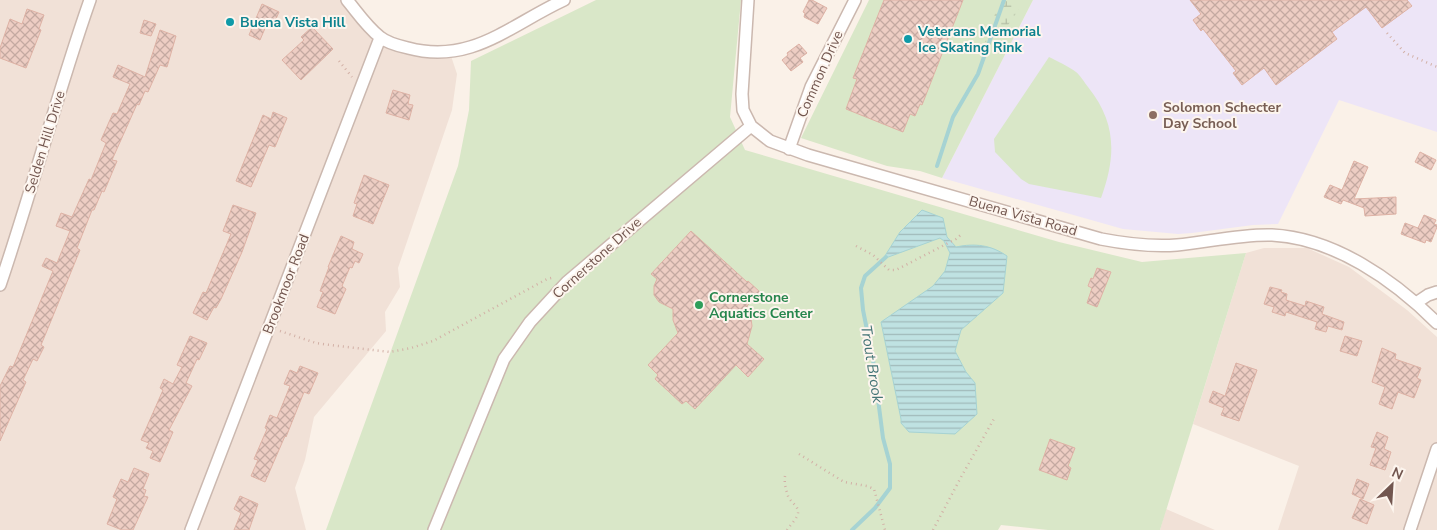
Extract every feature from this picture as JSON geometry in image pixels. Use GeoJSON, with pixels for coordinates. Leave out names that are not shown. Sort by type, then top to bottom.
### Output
{"type":"FeatureCollection","features":[{"type":"Feature","properties":{"kind":"street","name":"Selden Hill Drive"},"geometry":{"type":"LineString","coordinates":[[0,285],[20,227],[76,40],[90,0]]}},
{"type":"Feature","properties":{"kind":"street"},"geometry":{"type":"LineString","coordinates":[[347,0],[380,38],[396,45],[434,53],[461,51],[481,44],[564,0]]}},
{"type":"Feature","properties":{"kind":"street"},"geometry":{"type":"LineString","coordinates":[[748,0],[742,94],[743,110],[751,126]]}},
{"type":"Feature","properties":{"kind":"street","name":"Common Drive"},"geometry":{"type":"LineString","coordinates":[[789,149],[811,87],[855,0]]}},
{"type":"Feature","properties":{"kind":"street","name":"Brookmoor Road"},"geometry":{"type":"LineString","coordinates":[[191,530],[380,38]]}},
{"type":"Feature","properties":{"kind":"street","name":"Buena Vista Road"},"geometry":{"type":"LineString","coordinates":[[751,126],[770,141],[789,149],[1101,238],[1130,244],[1178,244],[1271,235],[1310,242],[1354,260],[1387,281],[1416,303],[1437,323]]}},
{"type":"Feature","properties":{"kind":"street","name":"Cornerstone Drive"},"geometry":{"type":"LineString","coordinates":[[434,530],[504,359],[530,322],[567,282],[751,126]]}},
{"type":"Feature","properties":{"kind":"street"},"geometry":{"type":"LineString","coordinates":[[1416,303],[1428,294],[1437,292]]}},
{"type":"Feature","properties":{"kind":"street"},"geometry":{"type":"LineString","coordinates":[[1410,530],[1437,449]]}},
{"type":"Feature","properties":{"kind":"path"},"geometry":{"type":"LineString","coordinates":[[1387,33],[1405,53],[1437,67]]}},
{"type":"Feature","properties":{"kind":"path"},"geometry":{"type":"LineString","coordinates":[[339,61],[353,78]]}},
{"type":"Feature","properties":{"kind":"path"},"geometry":{"type":"LineString","coordinates":[[856,246],[875,258],[885,268],[896,270],[942,247],[963,233]]}},
{"type":"Feature","properties":{"kind":"path"},"geometry":{"type":"LineString","coordinates":[[269,327],[316,343],[390,352],[434,341],[548,279],[556,277]]}},
{"type":"Feature","properties":{"kind":"path"},"geometry":{"type":"LineString","coordinates":[[933,530],[995,417]]}},
{"type":"Feature","properties":{"kind":"path"},"geometry":{"type":"LineString","coordinates":[[799,454],[844,482],[874,489],[885,530]]}},
{"type":"Feature","properties":{"kind":"path"},"geometry":{"type":"LineString","coordinates":[[785,476],[784,484],[788,497],[798,508],[796,519],[787,530]]}},
{"type":"Feature","properties":{"kind":"shaded area"},"geometry":{"type":"Polygon","coordinates":[[[0,0],[347,0],[380,38],[450,53],[457,74],[452,110],[398,268],[400,287],[385,312],[386,331],[314,417],[305,460],[295,488],[306,530],[0,530],[0,0]]]}},
{"type":"Feature","properties":{"kind":"shaded area","name":"Solomon Schecter Day School"},"geometry":{"type":"Polygon","coordinates":[[[1033,0],[1437,0],[1437,132],[1339,100],[1278,224],[1253,225],[1192,233],[1178,234],[1123,229],[942,178],[1033,0]]]}},
{"type":"Feature","properties":{"kind":"shaded area"},"geometry":{"type":"Polygon","coordinates":[[[1264,248],[1307,248],[1349,267],[1407,310],[1437,337],[1437,530],[1278,530],[1299,466],[1193,424],[1246,253],[1264,248]]]}},
{"type":"Feature","properties":{"kind":"shaded area"},"geometry":{"type":"Polygon","coordinates":[[[1166,509],[1215,530],[1160,530],[1166,509]]]}},
{"type":"Feature","properties":{"kind":"green space"},"geometry":{"type":"Polygon","coordinates":[[[596,0],[741,0],[730,117],[745,150],[1059,242],[1142,262],[1246,253],[1160,530],[1048,530],[1001,525],[998,530],[326,530],[458,166],[469,110],[471,61],[596,0]]]}},
{"type":"Feature","properties":{"kind":"green space"},"geometry":{"type":"Polygon","coordinates":[[[869,0],[1033,0],[942,178],[920,171],[887,166],[801,138],[869,0]]]}},
{"type":"Feature","properties":{"kind":"green space"},"geometry":{"type":"Polygon","coordinates":[[[1000,0],[1023,0],[995,44],[983,48],[1000,0]]]}},
{"type":"Feature","properties":{"kind":"green space"},"geometry":{"type":"Polygon","coordinates":[[[1049,57],[1078,73],[1098,100],[1109,127],[1111,154],[1106,183],[1101,198],[1029,184],[1021,179],[995,152],[994,139],[1049,57]]]}},
{"type":"Feature","properties":{"kind":"water"},"geometry":{"type":"Polygon","coordinates":[[[922,210],[943,218],[947,237],[956,247],[983,246],[995,249],[1007,256],[1003,293],[961,330],[955,351],[966,372],[975,383],[977,414],[955,434],[909,432],[901,423],[881,322],[933,286],[945,271],[950,253],[944,241],[940,238],[883,259],[900,232],[922,210]]]}},
{"type":"Feature","properties":{"kind":"building"},"geometry":{"type":"Polygon","coordinates":[[[809,0],[827,8],[818,24],[804,17],[805,13],[803,12],[809,0]]]}},
{"type":"Feature","properties":{"kind":"building","name":"Veterans Memorial Ice Skating Rink"},"geometry":{"type":"Polygon","coordinates":[[[884,0],[963,0],[922,105],[920,104],[915,116],[910,114],[903,132],[846,109],[857,79],[853,78],[884,0]]]}},
{"type":"Feature","properties":{"kind":"building"},"geometry":{"type":"Polygon","coordinates":[[[1190,0],[1407,0],[1412,6],[1382,28],[1366,7],[1332,32],[1337,39],[1276,85],[1264,68],[1242,85],[1233,73],[1236,71],[1203,29],[1201,31],[1193,20],[1201,14],[1190,0]]]}},
{"type":"Feature","properties":{"kind":"building"},"geometry":{"type":"Polygon","coordinates":[[[262,4],[279,12],[272,28],[266,26],[260,40],[249,35],[262,4]]]}},
{"type":"Feature","properties":{"kind":"building"},"geometry":{"type":"Polygon","coordinates":[[[27,9],[44,15],[39,29],[41,30],[26,68],[0,58],[0,48],[10,19],[22,24],[27,9]]]}},
{"type":"Feature","properties":{"kind":"building"},"geometry":{"type":"Polygon","coordinates":[[[144,20],[156,24],[151,36],[140,33],[144,20]]]}},
{"type":"Feature","properties":{"kind":"building"},"geometry":{"type":"Polygon","coordinates":[[[312,27],[333,49],[301,80],[282,60],[304,40],[301,37],[312,27]]]}},
{"type":"Feature","properties":{"kind":"building"},"geometry":{"type":"Polygon","coordinates":[[[160,30],[176,36],[167,67],[160,65],[148,92],[145,91],[139,105],[137,104],[112,160],[117,161],[104,192],[102,191],[94,210],[92,210],[77,248],[80,250],[41,345],[44,347],[37,361],[33,359],[23,380],[26,382],[0,441],[0,386],[10,366],[13,367],[53,271],[42,266],[46,258],[57,263],[70,231],[56,226],[61,213],[72,217],[89,179],[91,180],[106,143],[101,140],[113,113],[117,114],[130,84],[113,77],[118,65],[145,77],[160,30]]]}},
{"type":"Feature","properties":{"kind":"building"},"geometry":{"type":"Polygon","coordinates":[[[799,44],[807,53],[800,58],[803,62],[791,71],[782,60],[788,55],[787,53],[799,44]]]}},
{"type":"Feature","properties":{"kind":"building"},"geometry":{"type":"Polygon","coordinates":[[[393,90],[410,95],[408,104],[413,105],[409,120],[386,113],[393,90]]]}},
{"type":"Feature","properties":{"kind":"building"},"geometry":{"type":"Polygon","coordinates":[[[273,112],[287,118],[275,147],[269,145],[251,187],[236,181],[263,115],[271,119],[273,112]]]}},
{"type":"Feature","properties":{"kind":"building"},"geometry":{"type":"Polygon","coordinates":[[[1420,152],[1436,160],[1431,170],[1415,162],[1420,152]]]}},
{"type":"Feature","properties":{"kind":"building"},"geometry":{"type":"Polygon","coordinates":[[[1354,161],[1368,167],[1354,199],[1396,197],[1396,214],[1365,216],[1364,208],[1343,200],[1341,204],[1324,197],[1330,185],[1342,190],[1354,161]]]}},
{"type":"Feature","properties":{"kind":"building"},"geometry":{"type":"Polygon","coordinates":[[[364,175],[389,185],[373,224],[353,216],[357,204],[354,203],[364,175]]]}},
{"type":"Feature","properties":{"kind":"building"},"geometry":{"type":"Polygon","coordinates":[[[233,205],[256,213],[242,252],[221,299],[207,320],[193,313],[203,292],[206,293],[231,234],[223,231],[233,205]]]}},
{"type":"Feature","properties":{"kind":"building"},"geometry":{"type":"Polygon","coordinates":[[[1424,215],[1436,220],[1434,224],[1437,227],[1431,242],[1426,240],[1425,243],[1401,234],[1405,223],[1418,228],[1424,215]]]}},
{"type":"Feature","properties":{"kind":"building"},"geometry":{"type":"Polygon","coordinates":[[[691,231],[760,292],[747,306],[752,326],[747,344],[764,359],[748,377],[736,365],[695,409],[686,401],[682,404],[655,379],[658,375],[648,365],[678,333],[673,320],[673,309],[659,302],[654,295],[654,286],[657,279],[651,274],[691,231]]]}},
{"type":"Feature","properties":{"kind":"building"},"geometry":{"type":"Polygon","coordinates":[[[341,236],[354,242],[352,249],[363,254],[359,263],[355,261],[352,268],[350,267],[342,286],[346,289],[335,314],[317,307],[323,292],[320,291],[328,267],[341,236]]]}},
{"type":"Feature","properties":{"kind":"building"},"geometry":{"type":"Polygon","coordinates":[[[1097,268],[1111,272],[1097,307],[1087,303],[1092,288],[1088,286],[1097,268]]]}},
{"type":"Feature","properties":{"kind":"building"},"geometry":{"type":"Polygon","coordinates":[[[1270,287],[1282,290],[1281,292],[1287,294],[1286,300],[1305,306],[1306,301],[1324,307],[1322,314],[1344,322],[1342,330],[1328,326],[1326,332],[1315,329],[1317,322],[1286,312],[1285,316],[1272,312],[1274,307],[1264,304],[1270,287]]]}},
{"type":"Feature","properties":{"kind":"building"},"geometry":{"type":"Polygon","coordinates":[[[190,336],[207,343],[186,383],[192,386],[169,430],[173,432],[160,462],[150,458],[153,451],[146,448],[149,443],[141,440],[163,390],[160,388],[164,379],[173,384],[182,367],[177,365],[190,336]]]}},
{"type":"Feature","properties":{"kind":"building"},"geometry":{"type":"Polygon","coordinates":[[[1345,336],[1362,341],[1357,356],[1340,351],[1345,336]]]}},
{"type":"Feature","properties":{"kind":"building"},"geometry":{"type":"Polygon","coordinates":[[[1382,348],[1396,354],[1395,359],[1421,368],[1417,378],[1421,380],[1414,398],[1398,392],[1392,409],[1379,404],[1385,387],[1372,382],[1382,348]]]}},
{"type":"Feature","properties":{"kind":"building"},"geometry":{"type":"Polygon","coordinates":[[[1236,363],[1257,370],[1239,421],[1221,415],[1224,408],[1209,402],[1213,391],[1225,396],[1236,363]]]}},
{"type":"Feature","properties":{"kind":"building"},"geometry":{"type":"Polygon","coordinates":[[[300,366],[318,373],[309,394],[304,392],[265,482],[251,476],[258,460],[254,459],[267,429],[265,428],[270,415],[277,418],[290,386],[284,384],[290,370],[297,373],[300,366]]]}},
{"type":"Feature","properties":{"kind":"building"},"geometry":{"type":"Polygon","coordinates":[[[1377,432],[1388,437],[1384,449],[1391,452],[1385,470],[1370,465],[1376,448],[1371,447],[1377,432]]]}},
{"type":"Feature","properties":{"kind":"building"},"geometry":{"type":"Polygon","coordinates":[[[1050,439],[1075,448],[1068,466],[1071,468],[1067,480],[1039,470],[1050,439]]]}},
{"type":"Feature","properties":{"kind":"building"},"geometry":{"type":"Polygon","coordinates":[[[134,468],[149,474],[143,489],[146,490],[144,496],[148,497],[133,530],[122,530],[107,524],[117,499],[113,497],[121,479],[128,482],[134,468]]]}},
{"type":"Feature","properties":{"kind":"building"},"geometry":{"type":"Polygon","coordinates":[[[1357,479],[1369,484],[1363,499],[1352,494],[1357,479]]]}},
{"type":"Feature","properties":{"kind":"building"},"geometry":{"type":"Polygon","coordinates":[[[240,496],[258,504],[249,530],[234,530],[241,513],[234,509],[240,496]]]}},
{"type":"Feature","properties":{"kind":"building"},"geometry":{"type":"Polygon","coordinates":[[[1360,499],[1374,505],[1367,524],[1352,518],[1360,499]]]}},
{"type":"Feature","properties":{"kind":"waterway","name":"Trout Brook"},"geometry":{"type":"LineString","coordinates":[[937,166],[953,117],[978,74],[1004,0]]}},
{"type":"Feature","properties":{"kind":"waterway","name":"Trout Brook"},"geometry":{"type":"LineString","coordinates":[[852,530],[875,508],[890,488],[890,464],[883,438],[861,288],[865,276],[886,257]]}},
{"type":"Feature","properties":{"kind":"place","name":"Buena Vista Hill"},"geometry":{"type":"Point","coordinates":[230,22]}},
{"type":"Feature","properties":{"kind":"place","name":"Veterans Memorial Ice Skating Rink"},"geometry":{"type":"Point","coordinates":[908,39]}},
{"type":"Feature","properties":{"kind":"place","name":"Solomon Schecter Day School"},"geometry":{"type":"Point","coordinates":[1153,115]}},
{"type":"Feature","properties":{"kind":"place","name":"Cornerstone Aquatics Center"},"geometry":{"type":"Point","coordinates":[699,305]}}]}
